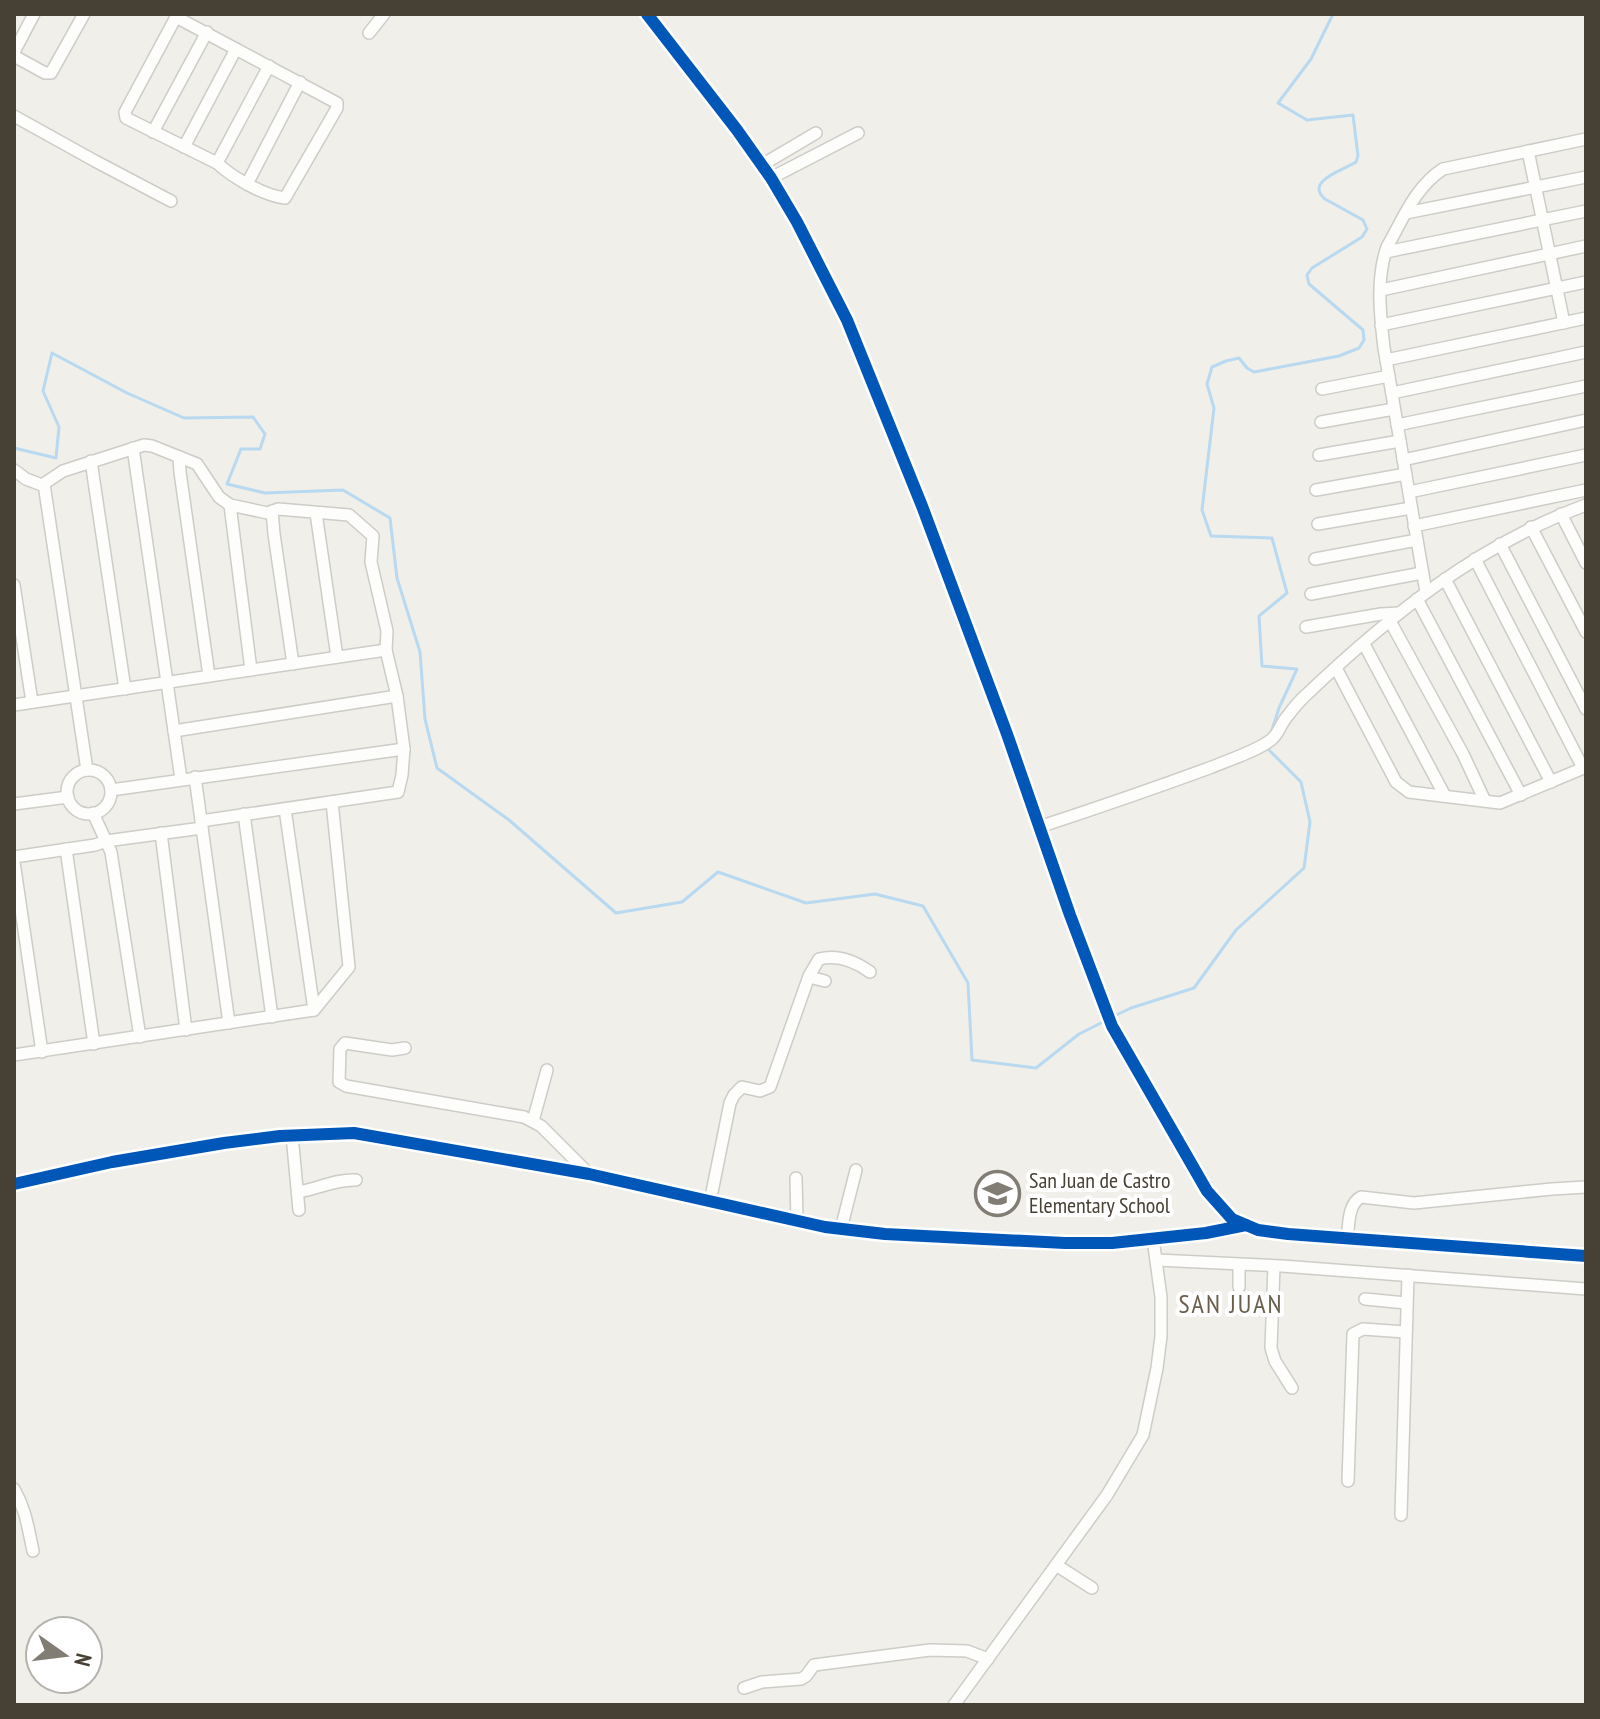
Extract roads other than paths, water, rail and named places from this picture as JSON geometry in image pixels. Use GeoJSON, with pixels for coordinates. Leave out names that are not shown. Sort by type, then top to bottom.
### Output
{"type":"FeatureCollection","features":[{"type":"Feature","properties":{"kind":"street"},"geometry":{"type":"LineString","coordinates":[[34,14],[14,54],[45,73],[51,73],[84,14]]}},
{"type":"Feature","properties":{"kind":"street"},"geometry":{"type":"LineString","coordinates":[[369,33],[384,14]]}},
{"type":"Feature","properties":{"kind":"street"},"geometry":{"type":"LineString","coordinates":[[647,14],[771,178],[847,320],[927,520],[1007,734],[1104,1009],[1207,1191],[1232,1219],[1258,1230],[1586,1256]]}},
{"type":"Feature","properties":{"kind":"street"},"geometry":{"type":"LineString","coordinates":[[175,15],[337,103],[337,108],[285,198],[247,184],[217,163],[127,120],[125,112],[175,15]]}},
{"type":"Feature","properties":{"kind":"street"},"geometry":{"type":"LineString","coordinates":[[153,132],[207,32]]}},
{"type":"Feature","properties":{"kind":"street"},"geometry":{"type":"LineString","coordinates":[[184,147],[236,49]]}},
{"type":"Feature","properties":{"kind":"street"},"geometry":{"type":"LineString","coordinates":[[217,163],[269,66]]}},
{"type":"Feature","properties":{"kind":"street"},"geometry":{"type":"LineString","coordinates":[[247,184],[300,82]]}},
{"type":"Feature","properties":{"kind":"street"},"geometry":{"type":"LineString","coordinates":[[14,116],[171,201]]}},
{"type":"Feature","properties":{"kind":"street"},"geometry":{"type":"LineString","coordinates":[[762,165],[816,133]]}},
{"type":"Feature","properties":{"kind":"street"},"geometry":{"type":"LineString","coordinates":[[771,178],[858,133]]}},
{"type":"Feature","properties":{"kind":"street"},"geometry":{"type":"LineString","coordinates":[[1521,795],[1421,595],[1422,573],[1381,325],[1381,271],[1386,252],[1406,213],[1422,187],[1443,169],[1586,139]]}},
{"type":"Feature","properties":{"kind":"street"},"geometry":{"type":"LineString","coordinates":[[1528,151],[1564,323]]}},
{"type":"Feature","properties":{"kind":"street"},"geometry":{"type":"LineString","coordinates":[[1406,213],[1586,177]]}},
{"type":"Feature","properties":{"kind":"street"},"geometry":{"type":"LineString","coordinates":[[1386,252],[1586,211]]}},
{"type":"Feature","properties":{"kind":"street"},"geometry":{"type":"LineString","coordinates":[[1381,290],[1586,246]]}},
{"type":"Feature","properties":{"kind":"street"},"geometry":{"type":"LineString","coordinates":[[1381,325],[1586,282]]}},
{"type":"Feature","properties":{"kind":"street"},"geometry":{"type":"LineString","coordinates":[[1386,360],[1586,318]]}},
{"type":"Feature","properties":{"kind":"street"},"geometry":{"type":"LineString","coordinates":[[1392,393],[1586,352]]}},
{"type":"Feature","properties":{"kind":"street"},"geometry":{"type":"LineString","coordinates":[[1322,389],[1389,376]]}},
{"type":"Feature","properties":{"kind":"street"},"geometry":{"type":"LineString","coordinates":[[1397,425],[1586,386]]}},
{"type":"Feature","properties":{"kind":"street"},"geometry":{"type":"LineString","coordinates":[[1321,422],[1394,409]]}},
{"type":"Feature","properties":{"kind":"street"},"geometry":{"type":"LineString","coordinates":[[1403,460],[1586,420]]}},
{"type":"Feature","properties":{"kind":"street"},"geometry":{"type":"LineString","coordinates":[[1319,455],[1400,441]]}},
{"type":"Feature","properties":{"kind":"street"},"geometry":{"type":"LineString","coordinates":[[14,470],[42,485],[63,471],[91,461],[144,445],[152,446],[197,464],[219,497],[230,505],[268,513],[278,509],[349,515],[373,536],[371,562],[387,631],[386,650],[397,696],[404,749],[398,792],[244,814],[14,860],[42,1052]]}},
{"type":"Feature","properties":{"kind":"street"},"geometry":{"type":"LineString","coordinates":[[133,448],[181,779]]}},
{"type":"Feature","properties":{"kind":"street"},"geometry":{"type":"LineString","coordinates":[[1409,492],[1586,455]]}},
{"type":"Feature","properties":{"kind":"street"},"geometry":{"type":"LineString","coordinates":[[179,457],[209,676]]}},
{"type":"Feature","properties":{"kind":"street"},"geometry":{"type":"LineString","coordinates":[[91,461],[125,689]]}},
{"type":"Feature","properties":{"kind":"street"},"geometry":{"type":"LineString","coordinates":[[1316,490],[1406,474]]}},
{"type":"Feature","properties":{"kind":"street"},"geometry":{"type":"LineString","coordinates":[[44,484],[87,770]]}},
{"type":"Feature","properties":{"kind":"street"},"geometry":{"type":"LineString","coordinates":[[1414,526],[1586,490]]}},
{"type":"Feature","properties":{"kind":"street"},"geometry":{"type":"LineString","coordinates":[[230,505],[251,670]]}},
{"type":"Feature","properties":{"kind":"street"},"geometry":{"type":"LineString","coordinates":[[1039,827],[1243,755],[1273,738],[1303,697],[1421,595],[1531,527],[1586,505]]}},
{"type":"Feature","properties":{"kind":"street"},"geometry":{"type":"LineString","coordinates":[[1318,524],[1411,508]]}},
{"type":"Feature","properties":{"kind":"street"},"geometry":{"type":"LineString","coordinates":[[272,511],[293,664]]}},
{"type":"Feature","properties":{"kind":"street"},"geometry":{"type":"LineString","coordinates":[[316,513],[337,657]]}},
{"type":"Feature","properties":{"kind":"street"},"geometry":{"type":"LineString","coordinates":[[1561,514],[1586,563]]}},
{"type":"Feature","properties":{"kind":"street"},"geometry":{"type":"LineString","coordinates":[[1531,527],[1586,632]]}},
{"type":"Feature","properties":{"kind":"street"},"geometry":{"type":"LineString","coordinates":[[1315,559],[1417,540]]}},
{"type":"Feature","properties":{"kind":"street"},"geometry":{"type":"LineString","coordinates":[[1500,544],[1586,709]]}},
{"type":"Feature","properties":{"kind":"street"},"geometry":{"type":"LineString","coordinates":[[1336,668],[1396,782],[1409,792],[1500,803],[1584,767],[1475,559]]}},
{"type":"Feature","properties":{"kind":"street"},"geometry":{"type":"LineString","coordinates":[[1311,594],[1422,573]]}},
{"type":"Feature","properties":{"kind":"street"},"geometry":{"type":"LineString","coordinates":[[1445,579],[1551,782]]}},
{"type":"Feature","properties":{"kind":"street"},"geometry":{"type":"LineString","coordinates":[[14,585],[32,702]]}},
{"type":"Feature","properties":{"kind":"street"},"geometry":{"type":"LineString","coordinates":[[1306,627],[1381,614],[1395,617]]}},
{"type":"Feature","properties":{"kind":"street"},"geometry":{"type":"LineString","coordinates":[[1395,617],[1485,801]]}},
{"type":"Feature","properties":{"kind":"street"},"geometry":{"type":"LineString","coordinates":[[1364,644],[1445,796]]}},
{"type":"Feature","properties":{"kind":"street"},"geometry":{"type":"LineString","coordinates":[[14,705],[386,650]]}},
{"type":"Feature","properties":{"kind":"street"},"geometry":{"type":"LineString","coordinates":[[174,731],[397,696]]}},
{"type":"Feature","properties":{"kind":"street"},"geometry":{"type":"LineString","coordinates":[[111,790],[404,749]]}},
{"type":"Feature","properties":{"kind":"street"},"geometry":{"type":"LineString","coordinates":[[87,770],[103,774],[111,790],[106,806],[93,813],[79,811],[68,797],[71,779],[87,770]]}},
{"type":"Feature","properties":{"kind":"street"},"geometry":{"type":"LineString","coordinates":[[195,777],[229,1023]]}},
{"type":"Feature","properties":{"kind":"street"},"geometry":{"type":"LineString","coordinates":[[14,804],[68,797]]}},
{"type":"Feature","properties":{"kind":"street"},"geometry":{"type":"LineString","coordinates":[[14,1055],[314,1010],[349,967],[332,802]]}},
{"type":"Feature","properties":{"kind":"street"},"geometry":{"type":"LineString","coordinates":[[285,809],[314,1010]]}},
{"type":"Feature","properties":{"kind":"street"},"geometry":{"type":"LineString","coordinates":[[93,813],[111,852],[140,1037]]}},
{"type":"Feature","properties":{"kind":"street"},"geometry":{"type":"LineString","coordinates":[[244,814],[272,1017]]}},
{"type":"Feature","properties":{"kind":"street"},"geometry":{"type":"LineString","coordinates":[[161,833],[186,1030]]}},
{"type":"Feature","properties":{"kind":"street"},"geometry":{"type":"LineString","coordinates":[[66,849],[94,1044]]}},
{"type":"Feature","properties":{"kind":"street"},"geometry":{"type":"LineString","coordinates":[[710,1202],[730,1103],[742,1087],[760,1091],[770,1087],[809,977],[819,959],[841,958],[858,963],[870,972]]}},
{"type":"Feature","properties":{"kind":"street"},"geometry":{"type":"LineString","coordinates":[[809,977],[825,981]]}},
{"type":"Feature","properties":{"kind":"street"},"geometry":{"type":"LineString","coordinates":[[405,1048],[392,1050],[345,1043],[340,1049],[339,1082],[346,1086],[517,1115],[547,1130],[589,1174]]}},
{"type":"Feature","properties":{"kind":"street"},"geometry":{"type":"LineString","coordinates":[[533,1121],[547,1070]]}},
{"type":"Feature","properties":{"kind":"street"},"geometry":{"type":"LineString","coordinates":[[14,1184],[148,1155],[224,1143],[342,1133],[589,1174],[797,1221],[885,1234],[1112,1243],[1206,1233],[1246,1225]]}},
{"type":"Feature","properties":{"kind":"street"},"geometry":{"type":"LineString","coordinates":[[292,1135],[299,1210]]}},
{"type":"Feature","properties":{"kind":"street"},"geometry":{"type":"LineString","coordinates":[[841,1229],[856,1170]]}},
{"type":"Feature","properties":{"kind":"street"},"geometry":{"type":"LineString","coordinates":[[796,1178],[797,1221]]}},
{"type":"Feature","properties":{"kind":"street"},"geometry":{"type":"LineString","coordinates":[[298,1192],[336,1181],[356,1180]]}},
{"type":"Feature","properties":{"kind":"street"},"geometry":{"type":"LineString","coordinates":[[1347,1239],[1352,1204],[1361,1197],[1414,1203],[1586,1187]]}},
{"type":"Feature","properties":{"kind":"street"},"geometry":{"type":"LineString","coordinates":[[954,1705],[1107,1495],[1143,1435],[1161,1336],[1161,1297],[1153,1239]]}},
{"type":"Feature","properties":{"kind":"street"},"geometry":{"type":"LineString","coordinates":[[1157,1260],[1586,1289]]}},
{"type":"Feature","properties":{"kind":"street"},"geometry":{"type":"LineString","coordinates":[[1239,1265],[1239,1287]]}},
{"type":"Feature","properties":{"kind":"street"},"geometry":{"type":"LineString","coordinates":[[1274,1266],[1271,1348],[1275,1361],[1292,1388]]}},
{"type":"Feature","properties":{"kind":"street"},"geometry":{"type":"LineString","coordinates":[[1401,1515],[1408,1275]]}},
{"type":"Feature","properties":{"kind":"street"},"geometry":{"type":"LineString","coordinates":[[1365,1299],[1406,1303]]}},
{"type":"Feature","properties":{"kind":"street"},"geometry":{"type":"LineString","coordinates":[[1348,1481],[1353,1334],[1363,1329],[1405,1332]]}},
{"type":"Feature","properties":{"kind":"street"},"geometry":{"type":"LineString","coordinates":[[14,1489],[26,1514],[33,1551]]}},
{"type":"Feature","properties":{"kind":"street"},"geometry":{"type":"LineString","coordinates":[[1056,1565],[1092,1588]]}},
{"type":"Feature","properties":{"kind":"street"},"geometry":{"type":"LineString","coordinates":[[744,1688],[762,1682],[801,1679],[814,1665],[930,1650],[967,1651],[988,1659]]}},
{"type":"Feature","properties":{"kind":"waterway"},"geometry":{"type":"LineString","coordinates":[[1271,733],[1297,669],[1262,666],[1259,616],[1287,593],[1272,538],[1211,536],[1202,510],[1214,408],[1207,384],[1212,367],[1226,361],[1239,358],[1254,372],[1339,356],[1359,348],[1364,340],[1363,330],[1309,284],[1307,275],[1312,268],[1362,237],[1367,229],[1363,220],[1325,199],[1319,187],[1335,172],[1356,162],[1353,115],[1307,120],[1278,103],[1311,59],[1333,14]]}},
{"type":"Feature","properties":{"kind":"waterway"},"geometry":{"type":"LineString","coordinates":[[14,448],[56,458],[59,427],[43,391],[52,353],[127,393],[184,418],[253,417],[265,434],[260,449],[241,449],[227,484],[265,493],[343,490],[390,518],[397,578],[420,652],[425,719],[437,768],[509,820],[616,913],[682,902],[718,872],[806,903],[875,894],[923,906],[968,983],[972,1060],[1036,1068],[1079,1034],[1105,1021]]}},
{"type":"Feature","properties":{"kind":"waterway"},"geometry":{"type":"LineString","coordinates":[[1112,1017],[1194,988],[1236,930],[1304,868],[1310,822],[1301,782],[1266,747]]}},
{"type":"Feature","properties":{"kind":"place","name":"San Juan de Castro Elementary School"},"geometry":{"type":"Point","coordinates":[998,1193]}},
{"type":"Feature","properties":{"kind":"district","name":"SAN JUAN"},"geometry":{"type":"Point","coordinates":[1231,1303]}}]}
